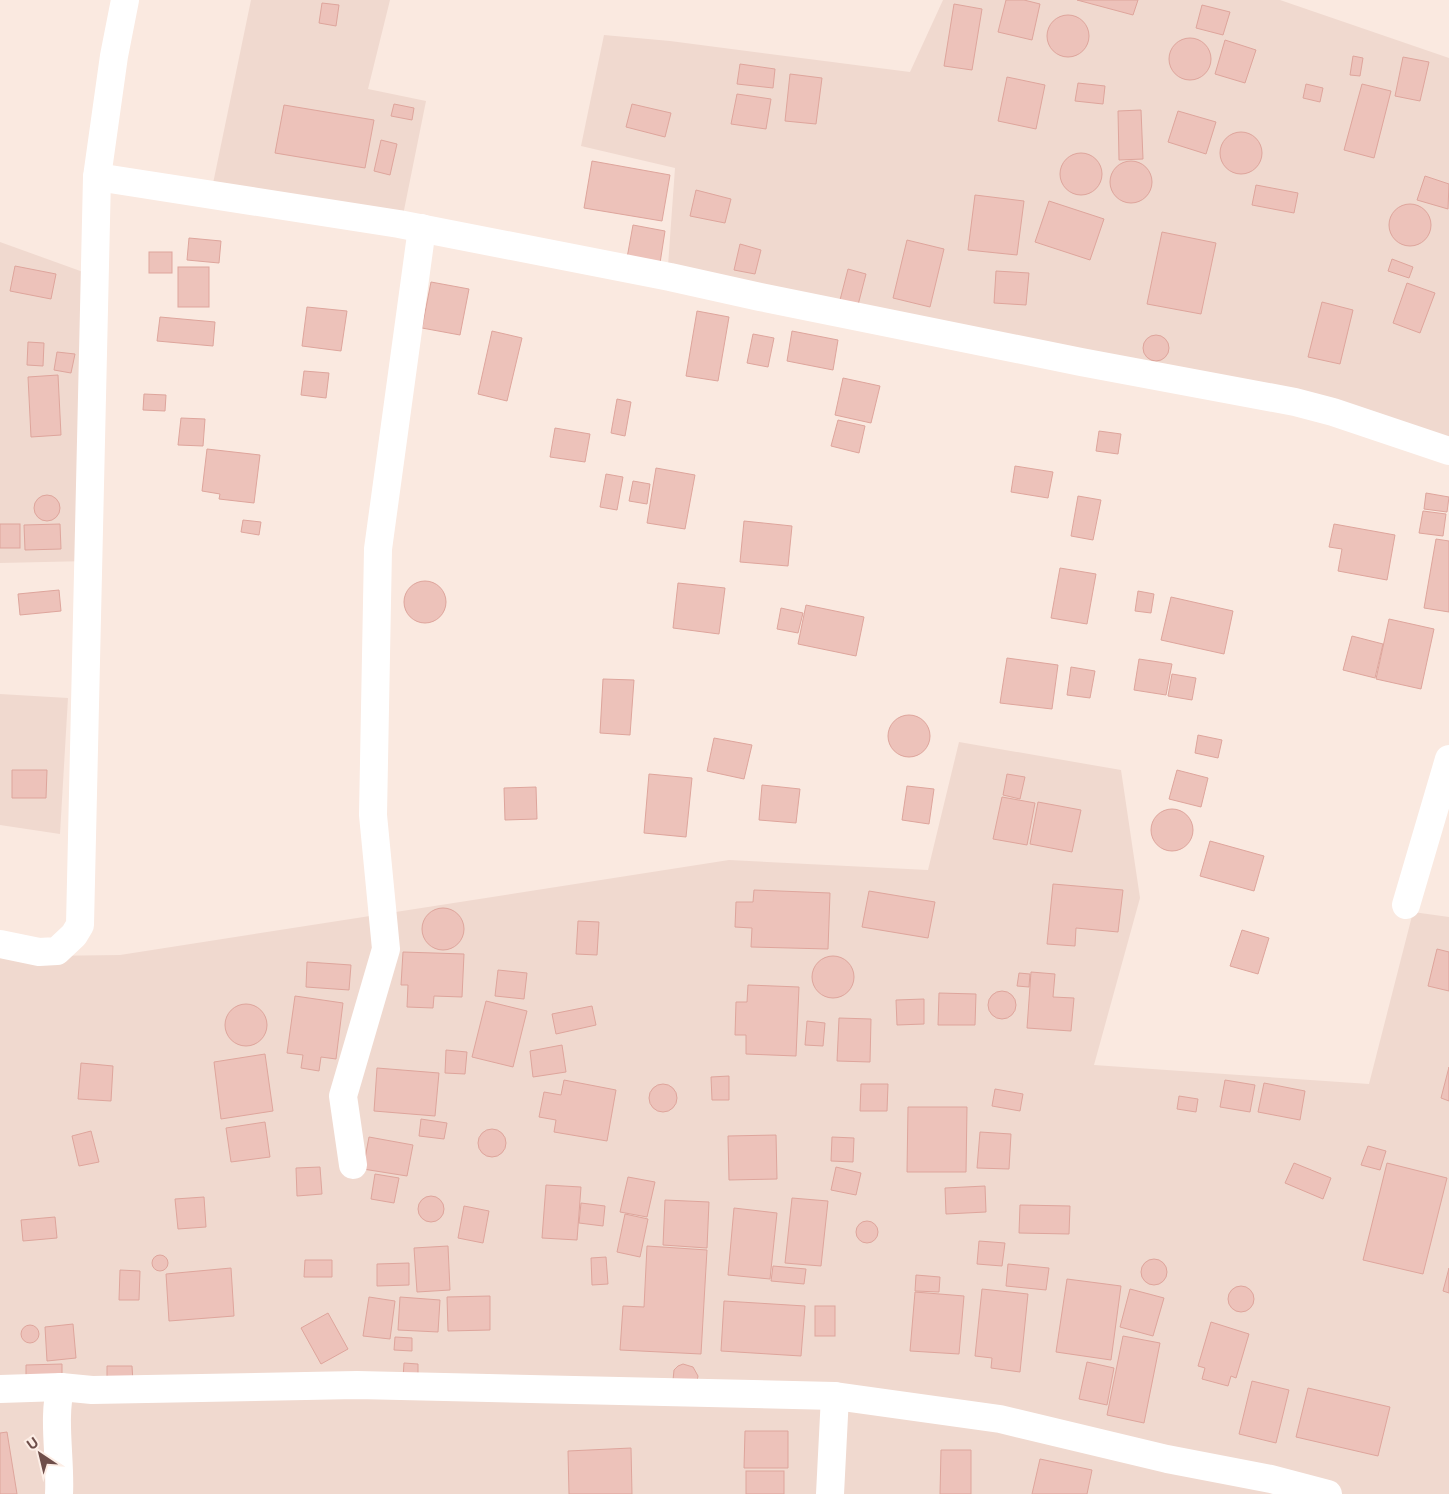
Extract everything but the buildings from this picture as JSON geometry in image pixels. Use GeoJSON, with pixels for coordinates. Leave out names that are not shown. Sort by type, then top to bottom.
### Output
{"type":"FeatureCollection","features":[{"type":"Feature","properties":{"kind":"street"},"geometry":{"type":"LineString","coordinates":[[0,944],[39,952],[57,951],[74,935],[80,925],[96,177],[124,0]]}},
{"type":"Feature","properties":{"kind":"street"},"geometry":{"type":"LineString","coordinates":[[96,177],[422,228],[1081,362],[1295,402],[1333,412],[1449,450]]}},
{"type":"Feature","properties":{"kind":"street"},"geometry":{"type":"LineString","coordinates":[[353,1165],[343,1096],[386,949],[373,815],[378,549],[422,228]]}},
{"type":"Feature","properties":{"kind":"street"},"geometry":{"type":"LineString","coordinates":[[1406,905],[1449,759]]}},
{"type":"Feature","properties":{"kind":"street"},"geometry":{"type":"LineString","coordinates":[[0,1389],[61,1386],[92,1390],[357,1385],[835,1396],[1000,1419],[1167,1459],[1271,1479],[1328,1494]]}},
{"type":"Feature","properties":{"kind":"street"},"geometry":{"type":"LineString","coordinates":[[60,1494],[57,1412],[61,1386]]}},
{"type":"Feature","properties":{"kind":"street"},"geometry":{"type":"LineString","coordinates":[[830,1494],[835,1396]]}},
{"type":"Feature","properties":{"kind":"shaded area"},"geometry":{"type":"Polygon","coordinates":[[[251,0],[390,0],[368,89],[426,101],[400,230],[210,198],[251,0]]]}},
{"type":"Feature","properties":{"kind":"shaded area"},"geometry":{"type":"Polygon","coordinates":[[[943,0],[1280,0],[1449,58],[1449,453],[1292,405],[667,280],[675,168],[581,146],[604,35],[670,41],[910,72],[943,0]]]}},
{"type":"Feature","properties":{"kind":"shaded area"},"geometry":{"type":"Polygon","coordinates":[[[0,242],[97,277],[89,561],[0,563],[0,242]]]}},
{"type":"Feature","properties":{"kind":"shaded area"},"geometry":{"type":"Polygon","coordinates":[[[0,694],[68,698],[60,834],[0,825],[0,694]]]}},
{"type":"Feature","properties":{"kind":"shaded area"},"geometry":{"type":"Polygon","coordinates":[[[959,742],[1121,770],[1140,898],[1094,1065],[1369,1084],[1413,912],[1449,917],[1449,1494],[0,1494],[0,947],[42,956],[120,955],[729,860],[928,870],[959,742]]]}}]}
